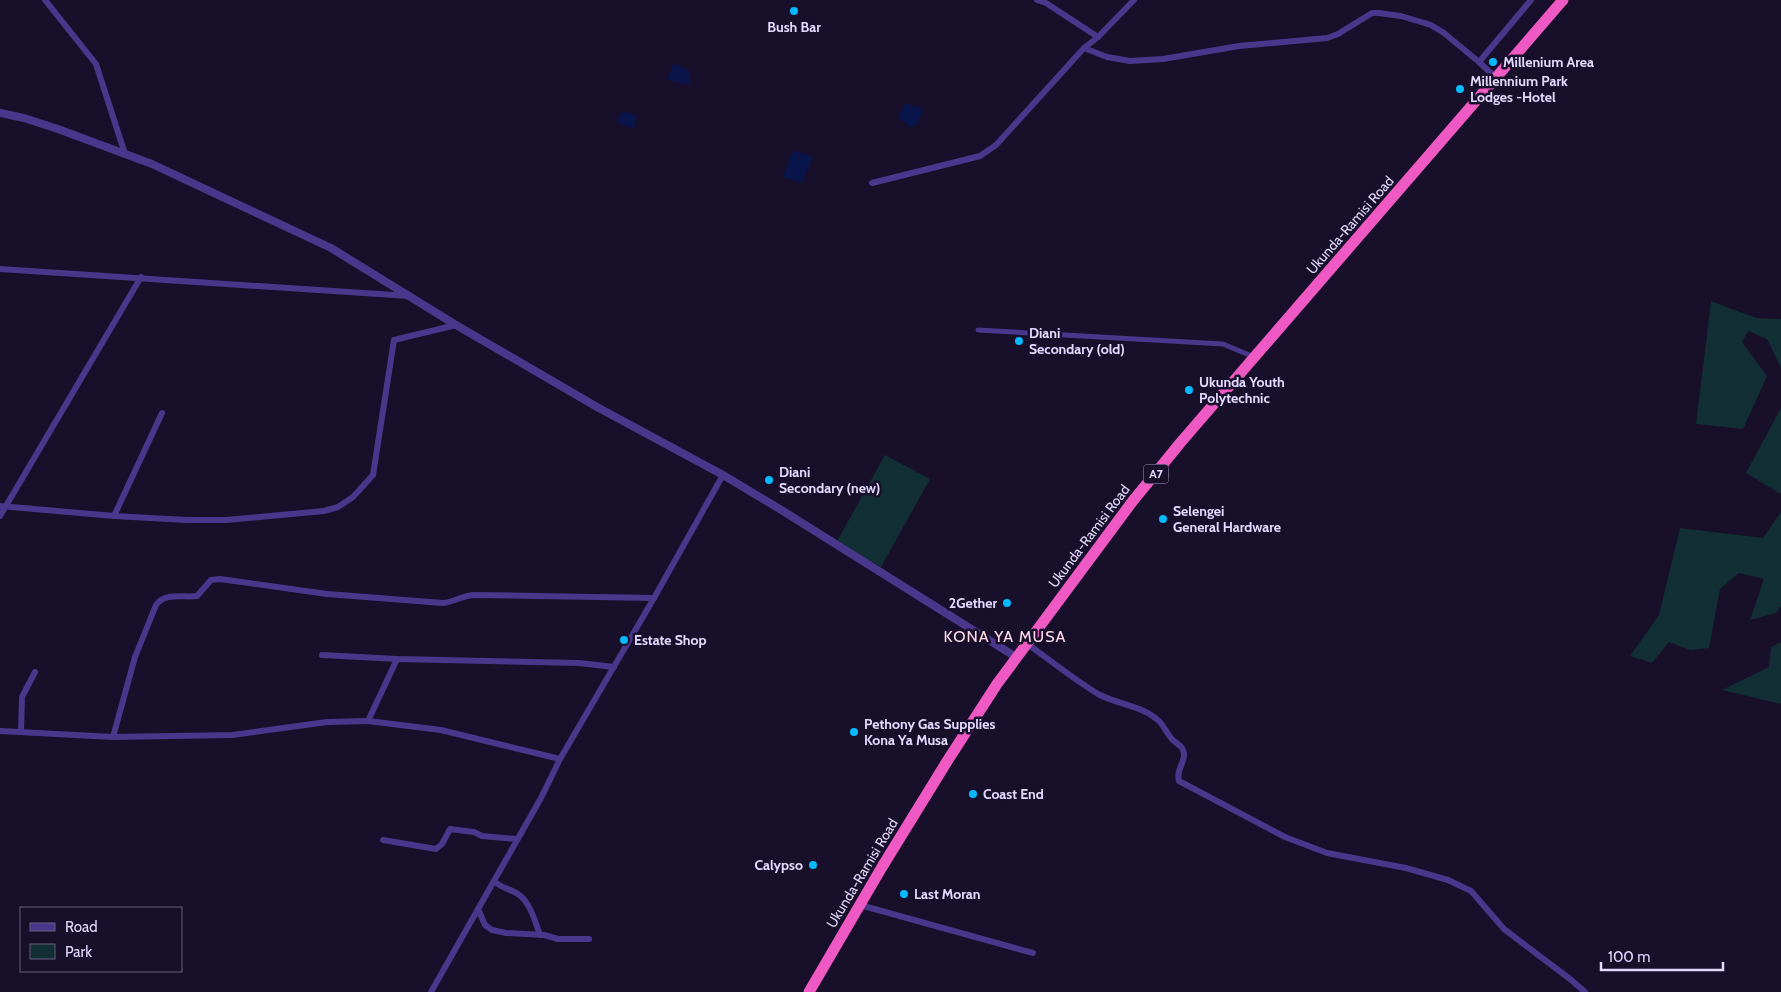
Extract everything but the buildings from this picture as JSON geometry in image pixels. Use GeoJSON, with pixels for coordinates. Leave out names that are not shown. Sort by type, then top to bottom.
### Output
{"type":"FeatureCollection","features":[{"type":"Feature","properties":{"kind":"highway","name":"Ukunda-Ramisi Road"},"geometry":{"type":"LineString","coordinates":[[809,992],[946,763],[1026,643],[1132,502],[1181,442],[1563,0]]}},
{"type":"Feature","properties":{"kind":"street"},"geometry":{"type":"LineString","coordinates":[[44,0],[96,64],[125,154]]}},
{"type":"Feature","properties":{"kind":"street"},"geometry":{"type":"LineString","coordinates":[[1038,0],[1046,3],[1098,37]]}},
{"type":"Feature","properties":{"kind":"street"},"geometry":{"type":"LineString","coordinates":[[872,183],[980,156],[996,145],[1084,48],[1098,37],[1134,0]]}},
{"type":"Feature","properties":{"kind":"street"},"geometry":{"type":"LineString","coordinates":[[1479,62],[1531,0]]}},
{"type":"Feature","properties":{"kind":"street"},"geometry":{"type":"LineString","coordinates":[[1084,48],[1107,57],[1130,61],[1163,59],[1239,46],[1327,38],[1338,34],[1372,13],[1379,13],[1401,16],[1431,25],[1444,33],[1496,78]]}},
{"type":"Feature","properties":{"kind":"street"},"geometry":{"type":"LineString","coordinates":[[0,113],[24,118],[152,164],[331,248],[456,325],[597,407],[723,475],[1016,658]]}},
{"type":"Feature","properties":{"kind":"street"},"geometry":{"type":"LineString","coordinates":[[0,268],[409,296]]}},
{"type":"Feature","properties":{"kind":"street"},"geometry":{"type":"LineString","coordinates":[[0,516],[3,506],[141,277]]}},
{"type":"Feature","properties":{"kind":"street"},"geometry":{"type":"LineString","coordinates":[[3,506],[114,516],[226,520],[324,511],[338,507],[353,498],[373,475],[394,340],[456,325]]}},
{"type":"Feature","properties":{"kind":"street"},"geometry":{"type":"LineString","coordinates":[[978,330],[1223,344],[1256,357]]}},
{"type":"Feature","properties":{"kind":"street"},"geometry":{"type":"LineString","coordinates":[[114,516],[162,413]]}},
{"type":"Feature","properties":{"kind":"street"},"geometry":{"type":"LineString","coordinates":[[431,992],[541,798],[560,759],[723,475]]}},
{"type":"Feature","properties":{"kind":"street"},"geometry":{"type":"LineString","coordinates":[[112,737],[135,657],[156,605],[160,599],[166,596],[197,596],[211,580],[220,579],[327,594],[443,603],[473,595],[654,598]]}},
{"type":"Feature","properties":{"kind":"street"},"geometry":{"type":"LineString","coordinates":[[1026,643],[1084,686],[1108,700],[1142,710],[1160,722],[1172,740],[1182,748],[1184,753],[1184,758],[1178,771],[1180,781],[1285,837],[1327,852],[1406,868],[1448,880],[1471,891],[1504,929],[1585,992]]}},
{"type":"Feature","properties":{"kind":"street"},"geometry":{"type":"LineString","coordinates":[[322,655],[397,659],[579,663],[614,667]]}},
{"type":"Feature","properties":{"kind":"street"},"geometry":{"type":"LineString","coordinates":[[368,721],[397,659]]}},
{"type":"Feature","properties":{"kind":"street"},"geometry":{"type":"LineString","coordinates":[[21,732],[22,697],[35,672]]}},
{"type":"Feature","properties":{"kind":"street"},"geometry":{"type":"LineString","coordinates":[[0,730],[112,737],[233,735],[327,722],[368,721],[441,730],[560,759]]}},
{"type":"Feature","properties":{"kind":"street"},"geometry":{"type":"LineString","coordinates":[[382,840],[436,849],[442,844],[450,829],[474,832],[482,836],[517,839]]}},
{"type":"Feature","properties":{"kind":"street"},"geometry":{"type":"LineString","coordinates":[[494,881],[522,898],[527,904],[540,935]]}},
{"type":"Feature","properties":{"kind":"street"},"geometry":{"type":"LineString","coordinates":[[860,905],[1033,953]]}},
{"type":"Feature","properties":{"kind":"street"},"geometry":{"type":"LineString","coordinates":[[478,909],[485,925],[492,930],[506,933],[540,935],[558,939],[589,938]]}},
{"type":"Feature","properties":{"kind":"green space"},"geometry":{"type":"Polygon","coordinates":[[[1711,301],[1756,318],[1781,319],[1781,368],[1767,339],[1748,331],[1742,342],[1767,376],[1743,429],[1696,424],[1711,301]]]}},
{"type":"Feature","properties":{"kind":"green space"},"geometry":{"type":"Polygon","coordinates":[[[1781,408],[1781,494],[1746,473],[1781,408]]]}},
{"type":"Feature","properties":{"kind":"green space"},"geometry":{"type":"Polygon","coordinates":[[[885,455],[930,479],[881,567],[836,543],[885,455]]]}},
{"type":"Feature","properties":{"kind":"green space"},"geometry":{"type":"Polygon","coordinates":[[[1781,512],[1781,606],[1776,613],[1750,620],[1764,579],[1739,573],[1720,589],[1709,648],[1690,650],[1669,642],[1652,663],[1630,656],[1659,615],[1680,528],[1763,538],[1781,512]]]}},
{"type":"Feature","properties":{"kind":"green space"},"geometry":{"type":"Polygon","coordinates":[[[1781,642],[1781,704],[1722,690],[1769,667],[1771,647],[1781,642]]]}},
{"type":"Feature","properties":{"kind":"shaded area"},"geometry":{"type":"Polygon","coordinates":[[[674,63],[690,71],[690,85],[667,80],[674,63]]]}},
{"type":"Feature","properties":{"kind":"shaded area"},"geometry":{"type":"Polygon","coordinates":[[[905,103],[923,109],[918,124],[911,127],[898,118],[905,103]]]}},
{"type":"Feature","properties":{"kind":"shaded area"},"geometry":{"type":"Polygon","coordinates":[[[623,111],[637,116],[634,129],[616,122],[623,111]]]}},
{"type":"Feature","properties":{"kind":"shaded area"},"geometry":{"type":"Polygon","coordinates":[[[793,150],[813,157],[802,183],[783,177],[793,150]]]}},
{"type":"Feature","properties":{"kind":"place","name":"Bush Bar"},"geometry":{"type":"Point","coordinates":[794,11]}},
{"type":"Feature","properties":{"kind":"place","name":"Millenium Area"},"geometry":{"type":"Point","coordinates":[1493,62]}},
{"type":"Feature","properties":{"kind":"place","name":"Millennium Park Lodges -Hotel"},"geometry":{"type":"Point","coordinates":[1460,89]}},
{"type":"Feature","properties":{"kind":"place","name":"Diani Secondary (old)"},"geometry":{"type":"Point","coordinates":[1019,341]}},
{"type":"Feature","properties":{"kind":"place","name":"Ukunda Youth Polytechnic"},"geometry":{"type":"Point","coordinates":[1189,390]}},
{"type":"Feature","properties":{"kind":"place","name":"Diani Secondary (new)"},"geometry":{"type":"Point","coordinates":[769,480]}},
{"type":"Feature","properties":{"kind":"place","name":"Selengei General Hardware"},"geometry":{"type":"Point","coordinates":[1163,519]}},
{"type":"Feature","properties":{"kind":"place","name":"2Gether"},"geometry":{"type":"Point","coordinates":[1007,603]}},
{"type":"Feature","properties":{"kind":"place","name":"Estate Shop"},"geometry":{"type":"Point","coordinates":[624,640]}},
{"type":"Feature","properties":{"kind":"place","name":"Pethony Gas Supplies Kona Ya Musa"},"geometry":{"type":"Point","coordinates":[854,732]}},
{"type":"Feature","properties":{"kind":"place","name":"Coast End"},"geometry":{"type":"Point","coordinates":[973,794]}},
{"type":"Feature","properties":{"kind":"place","name":"Calypso"},"geometry":{"type":"Point","coordinates":[813,865]}},
{"type":"Feature","properties":{"kind":"place","name":"Last Moran"},"geometry":{"type":"Point","coordinates":[904,894]}},
{"type":"Feature","properties":{"kind":"district","name":"KONA YA MUSA"},"geometry":{"type":"Point","coordinates":[1005,636]}}]}
